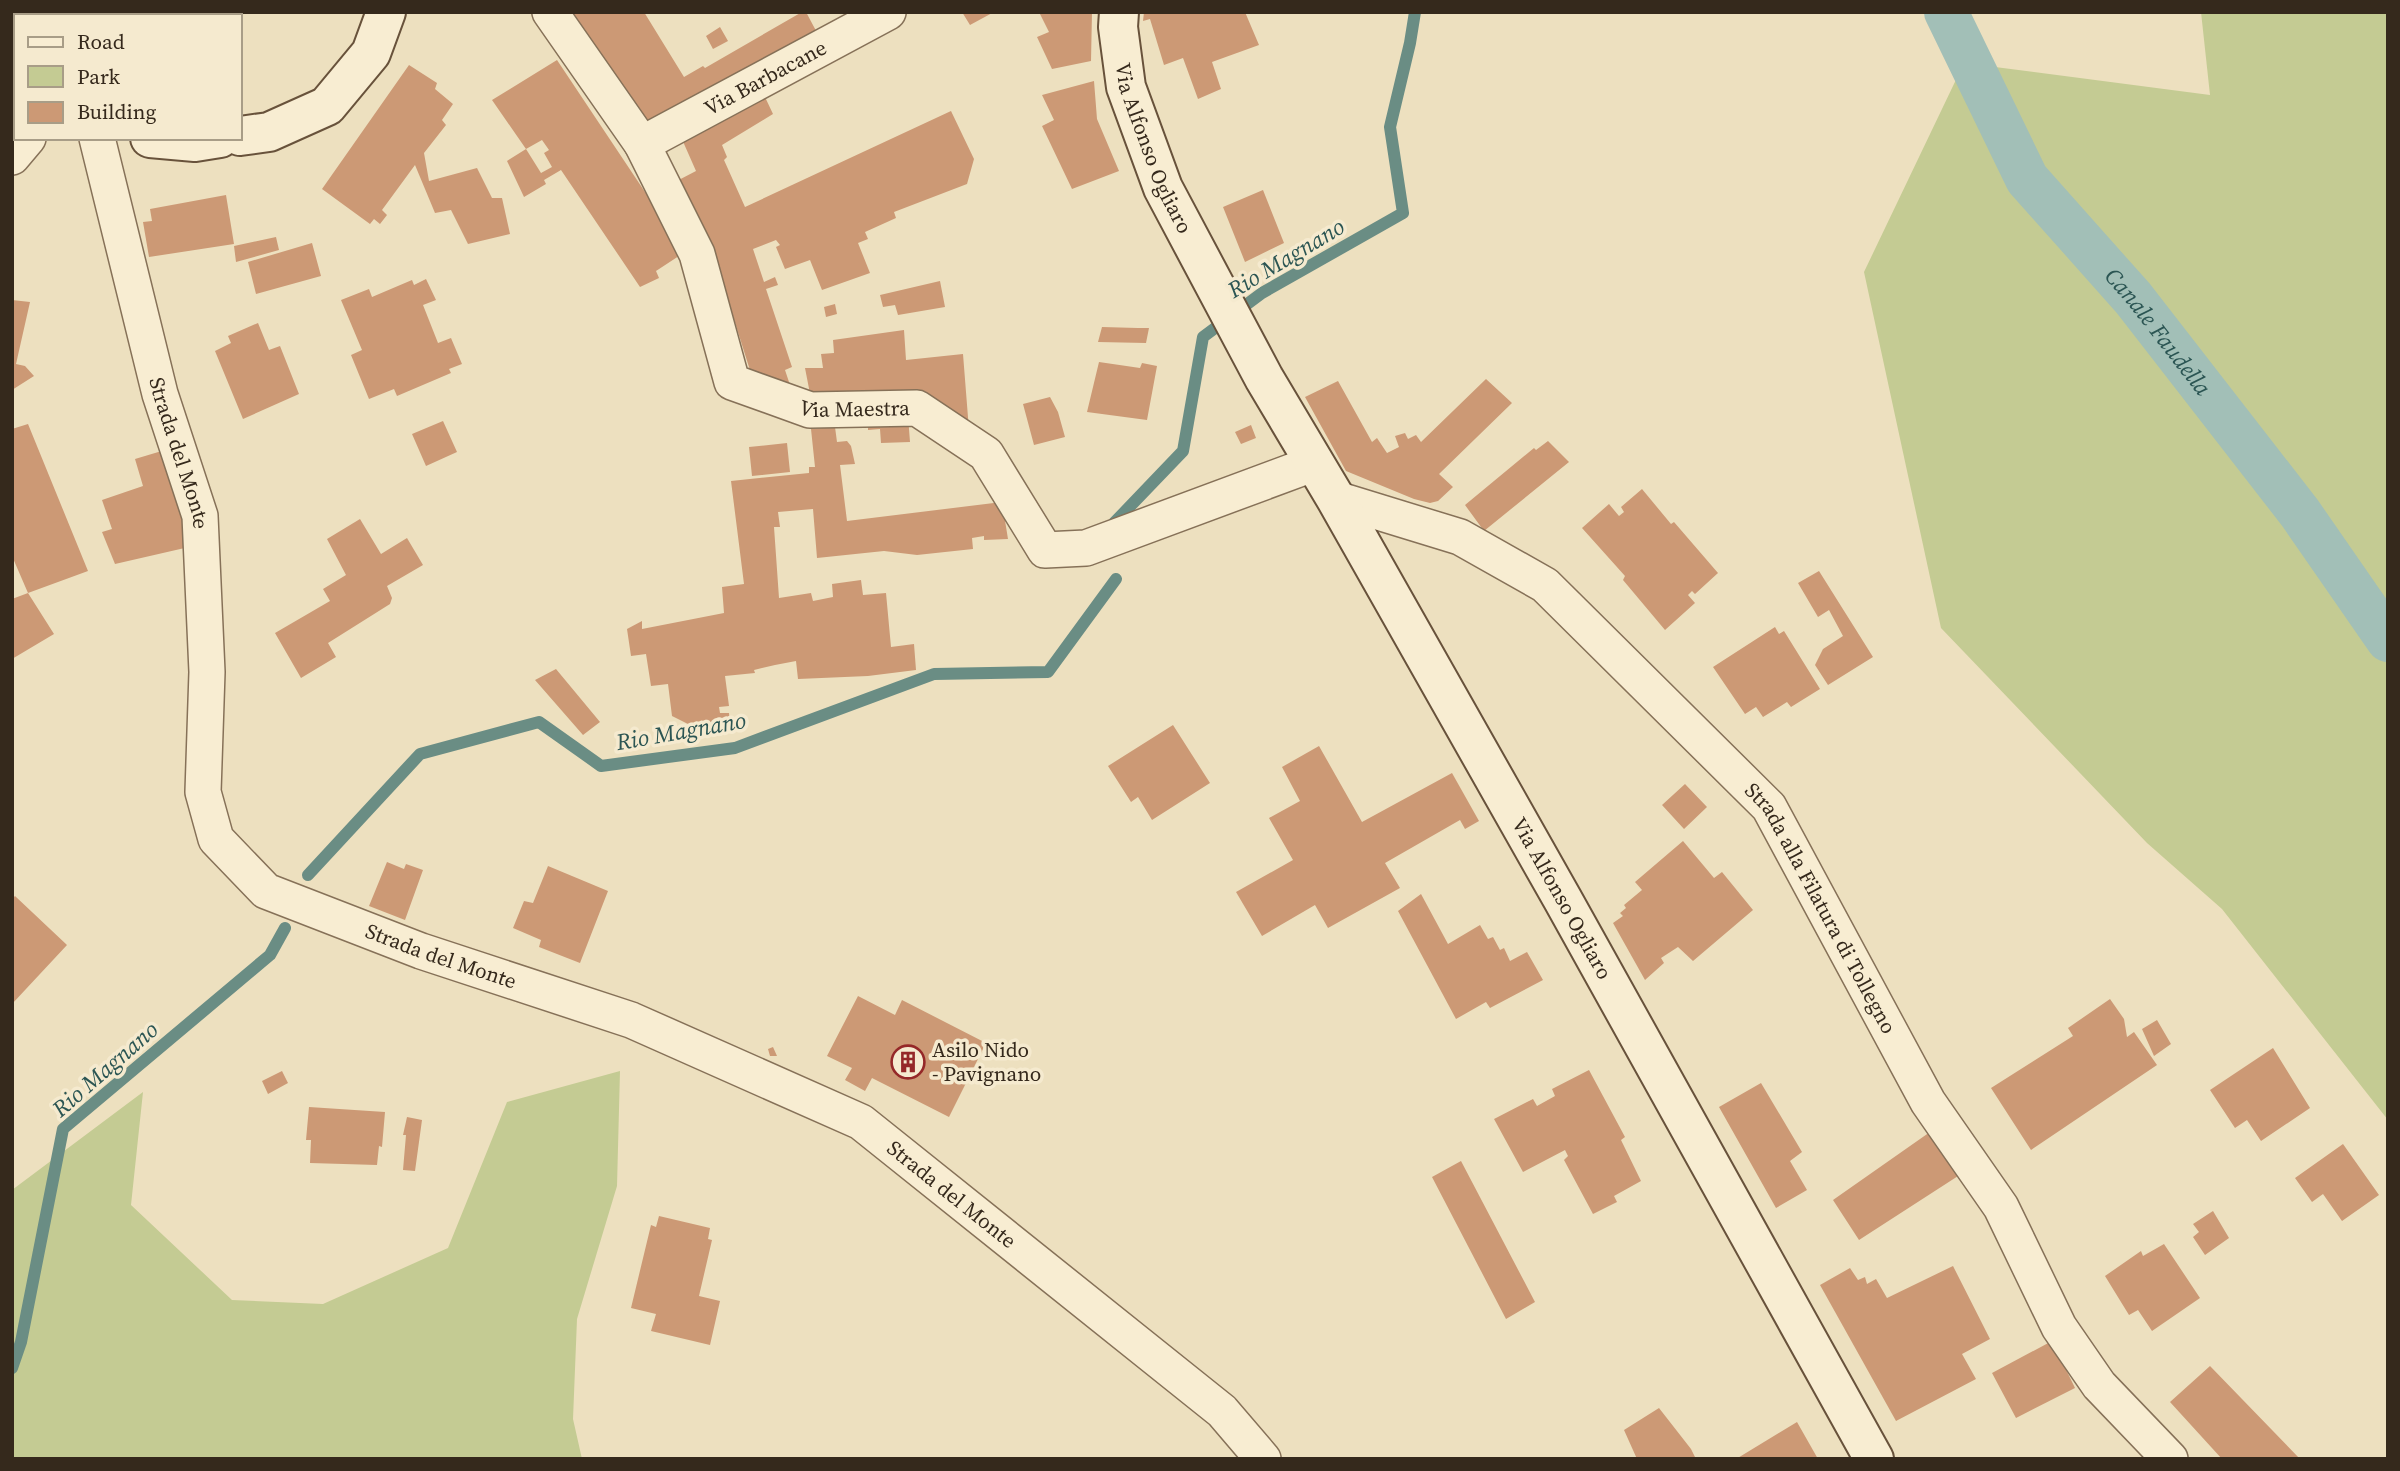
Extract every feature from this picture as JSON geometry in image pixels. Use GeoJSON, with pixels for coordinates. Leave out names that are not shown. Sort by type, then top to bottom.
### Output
{"type":"FeatureCollection","features":[{"type":"Feature","properties":{"kind":"main road"},"geometry":{"type":"LineString","coordinates":[[242,136],[269,132],[327,106],[371,53],[386,12]]}},
{"type":"Feature","properties":{"kind":"main road","name":"Via Alfonso Ogliaro"},"geometry":{"type":"LineString","coordinates":[[1119,12],[1118,27],[1126,87],[1163,188],[1264,378],[1336,499],[1563,900],[1874,1459]]}},
{"type":"Feature","properties":{"kind":"main road"},"geometry":{"type":"LineString","coordinates":[[172,140],[208,140]]}},
{"type":"Feature","properties":{"kind":"street","name":"Via Maestra"},"geometry":{"type":"LineString","coordinates":[[550,12],[642,144],[697,254],[732,382],[810,410],[917,408],[986,454],[1045,550],[1086,548],[1315,463]]}},
{"type":"Feature","properties":{"kind":"street","name":"Via Barbacane"},"geometry":{"type":"LineString","coordinates":[[642,144],[888,12]]}},
{"type":"Feature","properties":{"kind":"street"},"geometry":{"type":"LineString","coordinates":[[12,157],[26,140]]}},
{"type":"Feature","properties":{"kind":"street","name":"Strada del Monte"},"geometry":{"type":"LineString","coordinates":[[97,140],[160,394],[200,516],[207,672],[203,792],[216,839],[266,891],[421,951],[631,1020],[861,1122],[1222,1411],[1263,1459]]}},
{"type":"Feature","properties":{"kind":"street","name":"Strada alla Filatura di Tollegno"},"geometry":{"type":"LineString","coordinates":[[1336,499],[1460,537],[1545,585],[1769,807],[1928,1101],[2001,1207],[2059,1326],[2099,1385],[2170,1459]]}},
{"type":"Feature","properties":{"kind":"green space"},"geometry":{"type":"Polygon","coordinates":[[[2201,12],[2388,12],[2388,1120],[2222,909],[2147,843],[1941,628],[1864,272],[1964,63],[2210,95],[2201,12]]]}},
{"type":"Feature","properties":{"kind":"green space"},"geometry":{"type":"Polygon","coordinates":[[[620,1071],[617,1186],[577,1319],[573,1419],[582,1459],[12,1459],[12,1190],[143,1092],[131,1205],[232,1300],[323,1304],[448,1248],[507,1102],[620,1071]]]}},
{"type":"Feature","properties":{"kind":"building"},"geometry":{"type":"Polygon","coordinates":[[[570,12],[644,12],[684,77],[703,66],[705,68],[802,12],[806,12],[822,42],[640,126],[570,12]]]}},
{"type":"Feature","properties":{"kind":"building"},"geometry":{"type":"Polygon","coordinates":[[[962,12],[994,12],[970,25],[962,12]]]}},
{"type":"Feature","properties":{"kind":"building"},"geometry":{"type":"Polygon","coordinates":[[[1039,12],[1092,12],[1091,61],[1052,69],[1037,37],[1049,32],[1039,12]]]}},
{"type":"Feature","properties":{"kind":"building"},"geometry":{"type":"Polygon","coordinates":[[[1144,12],[1245,12],[1259,45],[1212,62],[1221,89],[1198,99],[1183,58],[1164,65],[1150,19],[1143,21],[1144,12]]]}},
{"type":"Feature","properties":{"kind":"building"},"geometry":{"type":"Polygon","coordinates":[[[720,27],[728,41],[713,49],[706,36],[720,27]]]}},
{"type":"Feature","properties":{"kind":"building"},"geometry":{"type":"Polygon","coordinates":[[[12,36],[14,82],[12,81],[12,36]]]}},
{"type":"Feature","properties":{"kind":"building"},"geometry":{"type":"Polygon","coordinates":[[[557,60],[685,252],[656,271],[659,278],[640,287],[561,170],[544,180],[546,184],[524,197],[507,161],[526,149],[492,100],[557,60]],[[542,140],[526,149],[541,173],[552,167],[544,153],[549,150],[542,140]]]}},
{"type":"Feature","properties":{"kind":"building"},"geometry":{"type":"Polygon","coordinates":[[[409,65],[437,83],[435,89],[453,104],[442,120],[446,125],[424,153],[429,181],[477,168],[492,198],[502,198],[510,234],[468,244],[451,210],[435,213],[415,165],[382,210],[387,215],[380,224],[374,219],[370,224],[322,189],[409,65]]]}},
{"type":"Feature","properties":{"kind":"building"},"geometry":{"type":"Polygon","coordinates":[[[1094,81],[1097,119],[1119,171],[1072,189],[1042,126],[1054,120],[1042,95],[1094,81]]]}},
{"type":"Feature","properties":{"kind":"building"},"geometry":{"type":"Polygon","coordinates":[[[765,97],[773,114],[722,145],[727,157],[724,160],[745,207],[951,111],[974,159],[967,184],[894,212],[896,218],[865,232],[868,239],[858,243],[870,273],[822,290],[810,260],[785,269],[776,247],[780,245],[776,240],[753,249],[764,282],[775,277],[778,285],[766,289],[792,367],[785,370],[791,388],[754,383],[727,297],[671,184],[696,171],[681,137],[765,97]]]}},
{"type":"Feature","properties":{"kind":"building"},"geometry":{"type":"Polygon","coordinates":[[[1263,190],[1284,243],[1245,262],[1223,207],[1263,190]]]}},
{"type":"Feature","properties":{"kind":"building"},"geometry":{"type":"Polygon","coordinates":[[[226,195],[234,244],[149,257],[143,222],[152,221],[150,209],[226,195]]]}},
{"type":"Feature","properties":{"kind":"building"},"geometry":{"type":"Polygon","coordinates":[[[276,237],[279,250],[236,262],[234,246],[276,237]]]}},
{"type":"Feature","properties":{"kind":"building"},"geometry":{"type":"Polygon","coordinates":[[[312,243],[321,276],[256,294],[248,262],[312,243]]]}},
{"type":"Feature","properties":{"kind":"building"},"geometry":{"type":"Polygon","coordinates":[[[426,279],[436,300],[423,305],[438,343],[451,338],[462,364],[449,369],[451,373],[397,396],[394,389],[369,399],[351,355],[362,350],[341,300],[369,289],[372,297],[412,280],[414,285],[426,279]]]}},
{"type":"Feature","properties":{"kind":"building"},"geometry":{"type":"Polygon","coordinates":[[[940,281],[945,307],[898,315],[895,305],[883,307],[880,295],[940,281]]]}},
{"type":"Feature","properties":{"kind":"building"},"geometry":{"type":"Polygon","coordinates":[[[12,300],[30,302],[16,364],[25,366],[34,376],[12,390],[12,300]]]}},
{"type":"Feature","properties":{"kind":"building"},"geometry":{"type":"Polygon","coordinates":[[[835,304],[837,314],[826,317],[824,307],[835,304]]]}},
{"type":"Feature","properties":{"kind":"building"},"geometry":{"type":"Polygon","coordinates":[[[258,323],[269,350],[280,346],[299,394],[243,419],[215,351],[231,343],[228,336],[258,323]]]}},
{"type":"Feature","properties":{"kind":"building"},"geometry":{"type":"Polygon","coordinates":[[[1102,327],[1149,328],[1146,343],[1098,342],[1102,327]]]}},
{"type":"Feature","properties":{"kind":"building"},"geometry":{"type":"Polygon","coordinates":[[[904,330],[906,360],[963,354],[969,430],[812,404],[805,368],[823,368],[821,354],[834,353],[833,340],[904,330]]]}},
{"type":"Feature","properties":{"kind":"building"},"geometry":{"type":"Polygon","coordinates":[[[1099,362],[1140,368],[1142,363],[1157,366],[1147,420],[1087,412],[1099,362]]]}},
{"type":"Feature","properties":{"kind":"building"},"geometry":{"type":"Polygon","coordinates":[[[1486,379],[1512,403],[1439,474],[1453,487],[1438,501],[1430,503],[1346,471],[1305,397],[1338,381],[1372,442],[1377,438],[1387,453],[1399,447],[1395,436],[1405,433],[1408,439],[1416,435],[1421,442],[1486,379]]]}},
{"type":"Feature","properties":{"kind":"building"},"geometry":{"type":"Polygon","coordinates":[[[1050,397],[1058,412],[1065,437],[1034,445],[1023,404],[1050,397]]]}},
{"type":"Feature","properties":{"kind":"building"},"geometry":{"type":"Polygon","coordinates":[[[908,416],[910,442],[881,443],[880,429],[868,430],[868,418],[908,416]]]}},
{"type":"Feature","properties":{"kind":"building"},"geometry":{"type":"Polygon","coordinates":[[[443,421],[457,452],[426,466],[412,434],[443,421]]]}},
{"type":"Feature","properties":{"kind":"building"},"geometry":{"type":"Polygon","coordinates":[[[28,424],[88,571],[28,593],[12,556],[12,429],[28,424]]]}},
{"type":"Feature","properties":{"kind":"building"},"geometry":{"type":"Polygon","coordinates":[[[1251,425],[1256,438],[1241,444],[1235,432],[1251,425]]]}},
{"type":"Feature","properties":{"kind":"building"},"geometry":{"type":"Polygon","coordinates":[[[835,427],[837,442],[847,441],[851,446],[855,464],[840,465],[847,521],[1002,502],[1008,539],[984,540],[984,536],[972,538],[973,549],[917,555],[884,551],[817,558],[813,509],[778,512],[780,527],[774,527],[779,598],[811,593],[813,601],[833,597],[832,584],[861,580],[863,595],[886,593],[891,647],[914,644],[916,670],[868,676],[798,679],[796,661],[754,670],[755,673],[725,676],[729,706],[719,707],[720,713],[729,713],[730,725],[722,726],[723,733],[696,728],[672,716],[668,684],[651,686],[646,654],[631,656],[627,629],[642,621],[642,629],[724,613],[722,587],[744,584],[731,481],[809,473],[809,467],[815,467],[811,429],[835,427]]]}},
{"type":"Feature","properties":{"kind":"building"},"geometry":{"type":"Polygon","coordinates":[[[1548,441],[1569,462],[1484,531],[1465,505],[1534,448],[1536,450],[1548,441]]]}},
{"type":"Feature","properties":{"kind":"building"},"geometry":{"type":"Polygon","coordinates":[[[787,443],[790,472],[752,476],[749,447],[787,443]]]}},
{"type":"Feature","properties":{"kind":"building"},"geometry":{"type":"Polygon","coordinates":[[[165,450],[193,535],[189,547],[115,564],[102,532],[112,529],[102,500],[143,486],[135,459],[165,450]]]}},
{"type":"Feature","properties":{"kind":"building"},"geometry":{"type":"Polygon","coordinates":[[[1642,489],[1718,573],[1695,594],[1692,591],[1688,595],[1695,603],[1665,630],[1623,580],[1625,576],[1582,528],[1609,504],[1619,516],[1624,512],[1621,507],[1642,489]]]}},
{"type":"Feature","properties":{"kind":"building"},"geometry":{"type":"Polygon","coordinates":[[[360,519],[381,554],[407,538],[423,565],[387,586],[392,598],[390,604],[328,643],[336,657],[301,678],[275,633],[330,601],[323,589],[346,575],[327,539],[360,519]]]}},
{"type":"Feature","properties":{"kind":"building"},"geometry":{"type":"Polygon","coordinates":[[[1819,571],[1873,657],[1828,685],[1815,665],[1823,649],[1843,636],[1829,610],[1818,617],[1798,583],[1819,571]]]}},
{"type":"Feature","properties":{"kind":"building"},"geometry":{"type":"Polygon","coordinates":[[[28,593],[54,634],[12,659],[12,599],[28,593]]]}},
{"type":"Feature","properties":{"kind":"building"},"geometry":{"type":"Polygon","coordinates":[[[1775,627],[1779,634],[1784,631],[1820,689],[1791,707],[1787,702],[1763,717],[1756,707],[1745,714],[1713,667],[1775,627]]]}},
{"type":"Feature","properties":{"kind":"building"},"geometry":{"type":"Polygon","coordinates":[[[556,669],[600,722],[583,735],[535,680],[556,669]]]}},
{"type":"Feature","properties":{"kind":"building"},"geometry":{"type":"Polygon","coordinates":[[[1173,725],[1210,783],[1152,820],[1138,797],[1131,802],[1108,766],[1173,725]]]}},
{"type":"Feature","properties":{"kind":"building"},"geometry":{"type":"Polygon","coordinates":[[[1319,746],[1362,822],[1452,773],[1479,821],[1465,829],[1460,820],[1385,863],[1400,888],[1328,928],[1315,905],[1262,936],[1236,892],[1293,860],[1269,818],[1300,801],[1282,767],[1319,746]]]}},
{"type":"Feature","properties":{"kind":"building"},"geometry":{"type":"Polygon","coordinates":[[[1685,784],[1707,807],[1684,829],[1662,805],[1685,784]]]}},
{"type":"Feature","properties":{"kind":"building"},"geometry":{"type":"Polygon","coordinates":[[[1683,841],[1714,878],[1722,872],[1753,910],[1693,961],[1678,947],[1661,958],[1664,963],[1645,980],[1613,923],[1623,916],[1620,913],[1626,908],[1624,905],[1642,890],[1635,882],[1683,841]]]}},
{"type":"Feature","properties":{"kind":"building"},"geometry":{"type":"Polygon","coordinates":[[[387,862],[404,869],[406,864],[423,870],[405,920],[369,906],[387,862]]]}},
{"type":"Feature","properties":{"kind":"building"},"geometry":{"type":"Polygon","coordinates":[[[548,866],[608,891],[580,963],[539,947],[541,940],[513,928],[524,901],[533,903],[548,866]]]}},
{"type":"Feature","properties":{"kind":"building"},"geometry":{"type":"Polygon","coordinates":[[[1421,894],[1448,944],[1480,925],[1488,939],[1493,937],[1500,950],[1504,948],[1510,961],[1527,952],[1543,980],[1490,1008],[1486,1002],[1456,1019],[1398,911],[1421,894]]]}},
{"type":"Feature","properties":{"kind":"building"},"geometry":{"type":"Polygon","coordinates":[[[15,896],[67,945],[12,1004],[12,899],[15,896]]]}},
{"type":"Feature","properties":{"kind":"building","name":"Asilo Nido - Pavignano"},"geometry":{"type":"Polygon","coordinates":[[[858,996],[895,1015],[902,1000],[986,1043],[949,1117],[872,1078],[865,1091],[845,1080],[852,1068],[827,1056],[858,996]]]}},
{"type":"Feature","properties":{"kind":"building"},"geometry":{"type":"Polygon","coordinates":[[[2110,999],[2124,1019],[2127,1037],[2134,1032],[2157,1065],[2031,1150],[1991,1088],[2073,1036],[2068,1028],[2110,999]]]}},
{"type":"Feature","properties":{"kind":"building"},"geometry":{"type":"Polygon","coordinates":[[[2157,1020],[2171,1044],[2154,1056],[2142,1029],[2157,1020]]]}},
{"type":"Feature","properties":{"kind":"building"},"geometry":{"type":"Polygon","coordinates":[[[773,1047],[777,1056],[770,1056],[768,1049],[773,1047]]]}},
{"type":"Feature","properties":{"kind":"building"},"geometry":{"type":"Polygon","coordinates":[[[2273,1048],[2310,1108],[2261,1141],[2247,1120],[2235,1128],[2210,1090],[2273,1048]]]}},
{"type":"Feature","properties":{"kind":"building"},"geometry":{"type":"Polygon","coordinates":[[[1589,1070],[1625,1137],[1621,1140],[1641,1181],[1614,1196],[1617,1202],[1593,1214],[1564,1160],[1568,1156],[1565,1150],[1523,1172],[1494,1119],[1533,1099],[1537,1106],[1555,1096],[1552,1089],[1589,1070]]]}},
{"type":"Feature","properties":{"kind":"building"},"geometry":{"type":"Polygon","coordinates":[[[282,1071],[288,1083],[268,1094],[262,1081],[282,1071]]]}},
{"type":"Feature","properties":{"kind":"building"},"geometry":{"type":"Polygon","coordinates":[[[1761,1083],[1802,1152],[1790,1161],[1807,1190],[1776,1208],[1719,1107],[1761,1083]]]}},
{"type":"Feature","properties":{"kind":"building"},"geometry":{"type":"Polygon","coordinates":[[[309,1107],[385,1112],[382,1147],[379,1146],[377,1165],[310,1163],[311,1140],[306,1140],[309,1107]]]}},
{"type":"Feature","properties":{"kind":"building"},"geometry":{"type":"Polygon","coordinates":[[[407,1117],[422,1120],[415,1171],[403,1170],[406,1135],[403,1135],[407,1117]]]}},
{"type":"Feature","properties":{"kind":"building"},"geometry":{"type":"Polygon","coordinates":[[[1940,1125],[1972,1167],[1859,1240],[1833,1200],[1940,1125]]]}},
{"type":"Feature","properties":{"kind":"building"},"geometry":{"type":"Polygon","coordinates":[[[2343,1144],[2379,1195],[2342,1221],[2323,1194],[2312,1202],[2295,1178],[2343,1144]]]}},
{"type":"Feature","properties":{"kind":"building"},"geometry":{"type":"Polygon","coordinates":[[[1461,1161],[1535,1302],[1506,1319],[1432,1177],[1461,1161]]]}},
{"type":"Feature","properties":{"kind":"building"},"geometry":{"type":"Polygon","coordinates":[[[2213,1211],[2229,1238],[2205,1255],[2193,1237],[2199,1232],[2193,1224],[2213,1211]]]}},
{"type":"Feature","properties":{"kind":"building"},"geometry":{"type":"Polygon","coordinates":[[[659,1216],[710,1228],[708,1239],[712,1240],[699,1296],[720,1301],[710,1345],[651,1331],[656,1314],[631,1308],[651,1225],[656,1227],[659,1216]]]}},
{"type":"Feature","properties":{"kind":"building"},"geometry":{"type":"Polygon","coordinates":[[[2164,1244],[2200,1298],[2152,1331],[2138,1310],[2129,1315],[2105,1276],[2141,1251],[2143,1256],[2164,1244]]]}},
{"type":"Feature","properties":{"kind":"building"},"geometry":{"type":"Polygon","coordinates":[[[1953,1266],[1990,1339],[1962,1354],[1976,1379],[1896,1421],[1820,1285],[1850,1268],[1858,1280],[1865,1277],[1867,1284],[1876,1279],[1887,1298],[1953,1266]]]}},
{"type":"Feature","properties":{"kind":"building"},"geometry":{"type":"Polygon","coordinates":[[[2052,1341],[2075,1388],[2016,1418],[1992,1373],[2052,1341]]]}},
{"type":"Feature","properties":{"kind":"building"},"geometry":{"type":"Polygon","coordinates":[[[2210,1366],[2300,1459],[2222,1459],[2170,1402],[2210,1366]]]}},
{"type":"Feature","properties":{"kind":"building"},"geometry":{"type":"Polygon","coordinates":[[[1659,1408],[1696,1459],[1637,1459],[1624,1430],[1659,1408]]]}},
{"type":"Feature","properties":{"kind":"building"},"geometry":{"type":"Polygon","coordinates":[[[1797,1422],[1818,1459],[1736,1459],[1741,1456],[1797,1422]]]}},
{"type":"Feature","properties":{"kind":"waterway","name":"Rio Magnano"},"geometry":{"type":"LineString","coordinates":[[1114,523],[1183,451],[1203,337],[1262,293],[1403,213],[1390,127],[1415,12]]}},
{"type":"Feature","properties":{"kind":"waterway","name":"Canale Faudella"},"geometry":{"type":"LineString","coordinates":[[1946,12],[2027,179],[2133,298],[2300,513],[2388,640]]}},
{"type":"Feature","properties":{"kind":"waterway","name":"Rio Magnano"},"geometry":{"type":"LineString","coordinates":[[308,875],[420,754],[539,722],[601,766],[735,748],[934,674],[1048,672],[1116,579]]}},
{"type":"Feature","properties":{"kind":"waterway","name":"Rio Magnano"},"geometry":{"type":"LineString","coordinates":[[12,1368],[21,1342],[63,1129],[270,955],[285,928]]}},
{"type":"Feature","properties":{"kind":"place","name":"Asilo Nido - Pavignano"},"geometry":{"type":"Point","coordinates":[908,1062]}}]}
